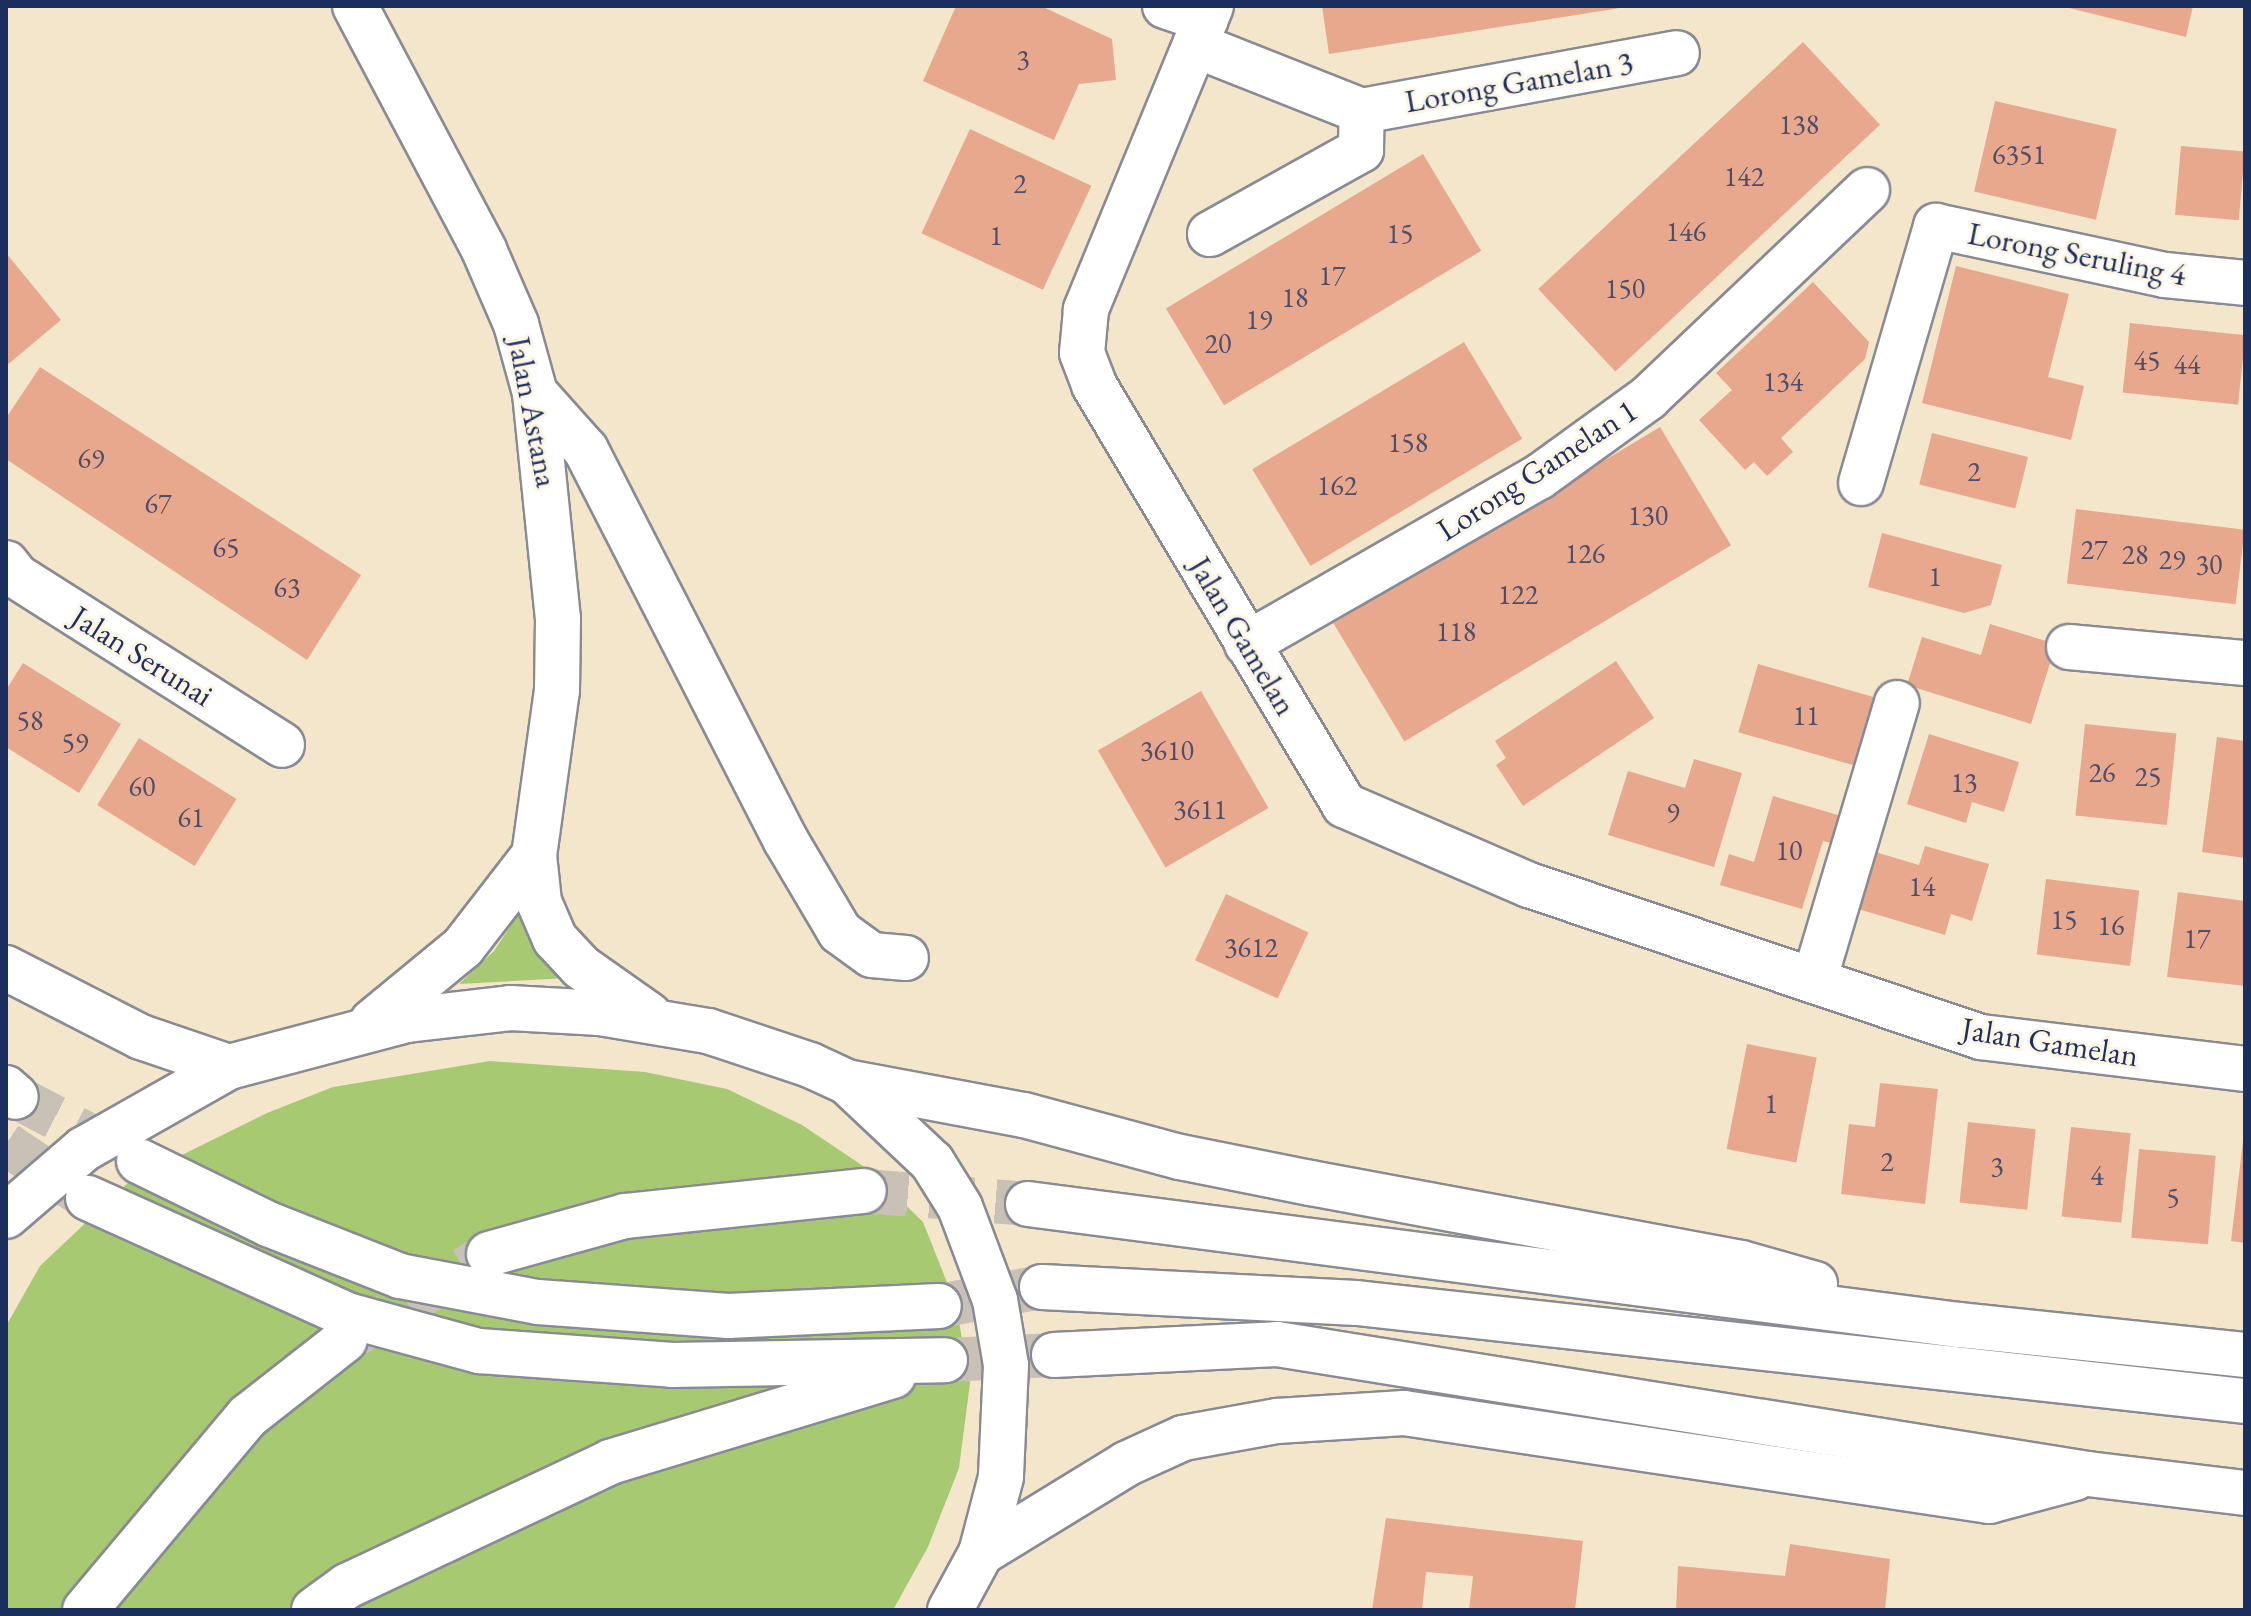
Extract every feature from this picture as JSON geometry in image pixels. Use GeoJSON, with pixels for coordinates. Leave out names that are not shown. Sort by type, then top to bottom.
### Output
{"type":"FeatureCollection","features":[{"type":"Feature","properties":{"kind":"main road","name":"Jalan Astana"},"geometry":{"type":"LineString","coordinates":[[355,6],[484,250],[516,324],[535,393],[558,619],[557,690],[534,855],[539,902],[555,939],[608,989],[658,1020]]}},
{"type":"Feature","properties":{"kind":"main road","name":"Lorong Gamelan 3"},"geometry":{"type":"LineString","coordinates":[[1165,6],[1204,24],[1362,111],[1677,53]]}},
{"type":"Feature","properties":{"kind":"main road","name":"Jalan Gamelan"},"geometry":{"type":"LineString","coordinates":[[1204,24],[1086,310],[1082,353],[1094,385],[1344,805],[1529,885],[1981,1037],[2245,1069]]}},
{"type":"Feature","properties":{"kind":"main road","name":"Lorong Gamelan 3"},"geometry":{"type":"LineString","coordinates":[[1210,234],[1361,150],[1362,111]]}},
{"type":"Feature","properties":{"kind":"main road","name":"Lorong Gamelan 1"},"geometry":{"type":"LineString","coordinates":[[1247,644],[1539,477],[1648,398],[1867,190]]}},
{"type":"Feature","properties":{"kind":"main road","name":"Lorong Seruling 4"},"geometry":{"type":"LineString","coordinates":[[1861,483],[1936,226],[2165,275],[2245,283]]}},
{"type":"Feature","properties":{"kind":"main road"},"geometry":{"type":"LineString","coordinates":[[535,393],[586,450],[785,839],[840,932],[872,955],[906,958]]}},
{"type":"Feature","properties":{"kind":"main road","name":"Jalan Serunai"},"geometry":{"type":"LineString","coordinates":[[6,563],[16,576],[282,745]]}},
{"type":"Feature","properties":{"kind":"main road"},"geometry":{"type":"LineString","coordinates":[[2069,647],[2245,663]]}},
{"type":"Feature","properties":{"kind":"main road"},"geometry":{"type":"LineString","coordinates":[[1814,981],[1897,703]]}},
{"type":"Feature","properties":{"kind":"main road"},"geometry":{"type":"LineString","coordinates":[[358,1032],[406,998],[463,947],[534,855]]}},
{"type":"Feature","properties":{"kind":"main road"},"geometry":{"type":"LineString","coordinates":[[6,968],[141,1037],[229,1067]]}},
{"type":"Feature","properties":{"kind":"main road"},"geometry":{"type":"LineString","coordinates":[[6,1216],[84,1149],[229,1067],[358,1032],[510,1008],[658,1020],[756,1044],[847,1082],[1024,1115],[1180,1157],[1741,1263],[1959,1325]]}},
{"type":"Feature","properties":{"kind":"main road"},"geometry":{"type":"LineString","coordinates":[[847,1082],[932,1162],[960,1207],[992,1290],[1006,1365],[1005,1437],[981,1553],[950,1610]]}},
{"type":"Feature","properties":{"kind":"main road"},"geometry":{"type":"LineString","coordinates":[[139,1161],[268,1224],[400,1276],[538,1302],[728,1316],[939,1306]]}},
{"type":"Feature","properties":{"kind":"main road"},"geometry":{"type":"LineString","coordinates":[[489,1254],[625,1216],[864,1191]]}},
{"type":"Feature","properties":{"kind":"main road"},"geometry":{"type":"LineString","coordinates":[[88,1198],[347,1315],[479,1351],[672,1365],[945,1360],[610,1462],[347,1586],[314,1610]]}},
{"type":"Feature","properties":{"kind":"main road"},"geometry":{"type":"LineString","coordinates":[[1028,1204],[1959,1325],[2245,1355]]}},
{"type":"Feature","properties":{"kind":"main road"},"geometry":{"type":"LineString","coordinates":[[1042,1287],[1357,1303],[2245,1401]]}},
{"type":"Feature","properties":{"kind":"main road"},"geometry":{"type":"LineString","coordinates":[[85,1610],[248,1416],[345,1340]]}},
{"type":"Feature","properties":{"kind":"main road"},"geometry":{"type":"LineString","coordinates":[[1054,1355],[1277,1344],[2088,1474],[2245,1493]]}},
{"type":"Feature","properties":{"kind":"main road"},"geometry":{"type":"LineString","coordinates":[[981,1553],[1126,1464],[1183,1438],[1277,1421],[1404,1413],[1989,1501],[2088,1474]]}},
{"type":"Feature","properties":{"kind":"green space"},"geometry":{"type":"Polygon","coordinates":[[[523,907],[568,978],[459,984],[494,951],[523,907]]]}},
{"type":"Feature","properties":{"kind":"green space"},"geometry":{"type":"Polygon","coordinates":[[[490,1061],[645,1072],[727,1089],[802,1125],[872,1172],[923,1222],[956,1305],[970,1383],[959,1468],[928,1547],[893,1610],[8,1610],[6,1326],[40,1266],[131,1180],[267,1113],[333,1087],[490,1061]]]}},
{"type":"Feature","properties":{"kind":"building"},"geometry":{"type":"Polygon","coordinates":[[[956,6],[1041,6],[1112,39],[1116,80],[1079,84],[1054,140],[923,81],[956,6]]]}},
{"type":"Feature","properties":{"kind":"building"},"geometry":{"type":"Polygon","coordinates":[[[1322,6],[1620,6],[1620,8],[1329,54],[1322,6]]]}},
{"type":"Feature","properties":{"kind":"building"},"geometry":{"type":"Polygon","coordinates":[[[2061,6],[2193,6],[2186,37],[2061,6]]]}},
{"type":"Feature","properties":{"kind":"building"},"geometry":{"type":"Polygon","coordinates":[[[1803,42],[1880,125],[1615,372],[1538,289],[1803,42]]]}},
{"type":"Feature","properties":{"kind":"building"},"geometry":{"type":"Polygon","coordinates":[[[1995,101],[2117,129],[2096,220],[1974,192],[1995,101]]]}},
{"type":"Feature","properties":{"kind":"building"},"geometry":{"type":"Polygon","coordinates":[[[970,129],[1091,186],[1043,290],[921,233],[970,129]]]}},
{"type":"Feature","properties":{"kind":"building"},"geometry":{"type":"Polygon","coordinates":[[[2181,146],[2245,152],[2239,220],[2175,215],[2181,146]]]}},
{"type":"Feature","properties":{"kind":"building"},"geometry":{"type":"Polygon","coordinates":[[[1423,154],[1481,251],[1224,405],[1166,309],[1423,154]]]}},
{"type":"Feature","properties":{"kind":"building"},"geometry":{"type":"Polygon","coordinates":[[[6,253],[61,320],[6,366],[6,253]]]}},
{"type":"Feature","properties":{"kind":"building"},"geometry":{"type":"Polygon","coordinates":[[[1956,266],[2069,294],[2048,377],[2084,386],[2071,440],[1922,403],[1956,266]]]}},
{"type":"Feature","properties":{"kind":"building"},"geometry":{"type":"Polygon","coordinates":[[[1813,282],[1869,342],[1865,359],[1781,438],[1793,452],[1767,476],[1754,462],[1745,470],[1699,420],[1732,390],[1716,373],[1813,282]]]}},
{"type":"Feature","properties":{"kind":"building"},"geometry":{"type":"Polygon","coordinates":[[[2130,323],[2245,335],[2238,405],[2123,393],[2130,323]]]}},
{"type":"Feature","properties":{"kind":"building"},"geometry":{"type":"Polygon","coordinates":[[[1464,342],[1522,439],[1310,566],[1252,469],[1464,342]]]}},
{"type":"Feature","properties":{"kind":"building"},"geometry":{"type":"Polygon","coordinates":[[[40,367],[361,575],[307,660],[6,459],[6,418],[40,367]]]}},
{"type":"Feature","properties":{"kind":"building"},"geometry":{"type":"Polygon","coordinates":[[[1660,427],[1731,545],[1404,742],[1333,623],[1660,427]]]}},
{"type":"Feature","properties":{"kind":"building"},"geometry":{"type":"Polygon","coordinates":[[[1932,433],[2028,457],[2015,508],[1919,484],[1932,433]]]}},
{"type":"Feature","properties":{"kind":"building"},"geometry":{"type":"Polygon","coordinates":[[[2076,509],[2245,530],[2236,604],[2067,583],[2076,509]]]}},
{"type":"Feature","properties":{"kind":"building"},"geometry":{"type":"Polygon","coordinates":[[[1882,533],[2002,565],[1991,605],[1964,613],[1868,587],[1882,533]]]}},
{"type":"Feature","properties":{"kind":"building"},"geometry":{"type":"Polygon","coordinates":[[[1990,624],[2056,644],[2031,724],[1907,685],[1922,637],[1981,655],[1990,624]]]}},
{"type":"Feature","properties":{"kind":"building"},"geometry":{"type":"Polygon","coordinates":[[[1616,661],[1654,718],[1523,806],[1496,765],[1506,758],[1495,741],[1616,661]]]}},
{"type":"Feature","properties":{"kind":"building"},"geometry":{"type":"Polygon","coordinates":[[[23,663],[121,724],[79,793],[6,747],[6,690],[23,663]]]}},
{"type":"Feature","properties":{"kind":"building"},"geometry":{"type":"Polygon","coordinates":[[[1758,664],[1874,697],[1855,766],[1738,732],[1758,664]]]}},
{"type":"Feature","properties":{"kind":"building"},"geometry":{"type":"Polygon","coordinates":[[[1201,691],[1268,808],[1165,867],[1098,751],[1201,691]]]}},
{"type":"Feature","properties":{"kind":"building"},"geometry":{"type":"Polygon","coordinates":[[[2085,724],[2176,734],[2167,825],[2075,815],[2085,724]]]}},
{"type":"Feature","properties":{"kind":"building"},"geometry":{"type":"Polygon","coordinates":[[[1929,734],[2019,762],[2004,812],[1972,802],[1966,823],[1907,804],[1929,734]]]}},
{"type":"Feature","properties":{"kind":"building"},"geometry":{"type":"Polygon","coordinates":[[[2217,737],[2245,741],[2245,858],[2202,852],[2217,737]]]}},
{"type":"Feature","properties":{"kind":"building"},"geometry":{"type":"Polygon","coordinates":[[[139,738],[237,799],[195,866],[97,805],[139,738]]]}},
{"type":"Feature","properties":{"kind":"building"},"geometry":{"type":"Polygon","coordinates":[[[1694,759],[1742,773],[1714,867],[1608,835],[1628,771],[1685,788],[1694,759]]]}},
{"type":"Feature","properties":{"kind":"building"},"geometry":{"type":"Polygon","coordinates":[[[1773,796],[1848,818],[1840,845],[1823,841],[1802,909],[1720,885],[1729,854],[1754,862],[1773,796]]]}},
{"type":"Feature","properties":{"kind":"building"},"geometry":{"type":"Polygon","coordinates":[[[1925,846],[1989,864],[1972,921],[1951,914],[1945,935],[1855,908],[1872,851],[1919,865],[1925,846]]]}},
{"type":"Feature","properties":{"kind":"building"},"geometry":{"type":"Polygon","coordinates":[[[2046,879],[2139,890],[2130,966],[2037,954],[2046,879]]]}},
{"type":"Feature","properties":{"kind":"building"},"geometry":{"type":"Polygon","coordinates":[[[2178,892],[2245,901],[2245,986],[2167,977],[2178,892]]]}},
{"type":"Feature","properties":{"kind":"building"},"geometry":{"type":"Polygon","coordinates":[[[1226,894],[1308,932],[1278,999],[1195,960],[1226,894]]]}},
{"type":"Feature","properties":{"kind":"building"},"geometry":{"type":"Polygon","coordinates":[[[1747,1044],[1817,1058],[1796,1163],[1727,1149],[1747,1044]]]}},
{"type":"Feature","properties":{"kind":"building"},"geometry":{"type":"Polygon","coordinates":[[[1880,1083],[1938,1089],[1925,1204],[1841,1194],[1849,1124],[1875,1127],[1880,1083]]]}},
{"type":"Feature","properties":{"kind":"building"},"geometry":{"type":"Polygon","coordinates":[[[1968,1122],[2036,1129],[2027,1210],[1960,1203],[1968,1122]]]}},
{"type":"Feature","properties":{"kind":"building"},"geometry":{"type":"Polygon","coordinates":[[[2071,1127],[2131,1133],[2121,1223],[2062,1217],[2071,1127]]]}},
{"type":"Feature","properties":{"kind":"building"},"geometry":{"type":"Polygon","coordinates":[[[2245,1141],[2245,1243],[2231,1241],[2245,1141]]]}},
{"type":"Feature","properties":{"kind":"building"},"geometry":{"type":"Polygon","coordinates":[[[2139,1149],[2216,1156],[2208,1244],[2131,1238],[2139,1149]]]}},
{"type":"Feature","properties":{"kind":"building"},"geometry":{"type":"Polygon","coordinates":[[[1386,1518],[1583,1541],[1575,1610],[1469,1610],[1473,1576],[1426,1572],[1422,1610],[1372,1610],[1386,1518]]]}},
{"type":"Feature","properties":{"kind":"building"},"geometry":{"type":"Polygon","coordinates":[[[1790,1544],[1890,1559],[1885,1610],[1676,1610],[1678,1566],[1785,1576],[1790,1544]]]}},
{"type":"Feature","properties":{"kind":"tunnel"},"geometry":{"type":"LineString","coordinates":[[16,1097],[127,1155]]}},
{"type":"Feature","properties":{"kind":"tunnel"},"geometry":{"type":"LineString","coordinates":[[6,1144],[82,1195]]}},
{"type":"Feature","properties":{"kind":"tunnel"},"geometry":{"type":"LineString","coordinates":[[864,1191],[1028,1204]]}},
{"type":"Feature","properties":{"kind":"tunnel"},"geometry":{"type":"LineString","coordinates":[[351,1337],[489,1254]]}},
{"type":"Feature","properties":{"kind":"tunnel"},"geometry":{"type":"LineString","coordinates":[[939,1306],[1042,1287]]}},
{"type":"Feature","properties":{"kind":"tunnel"},"geometry":{"type":"LineString","coordinates":[[945,1360],[1054,1355]]}}]}
